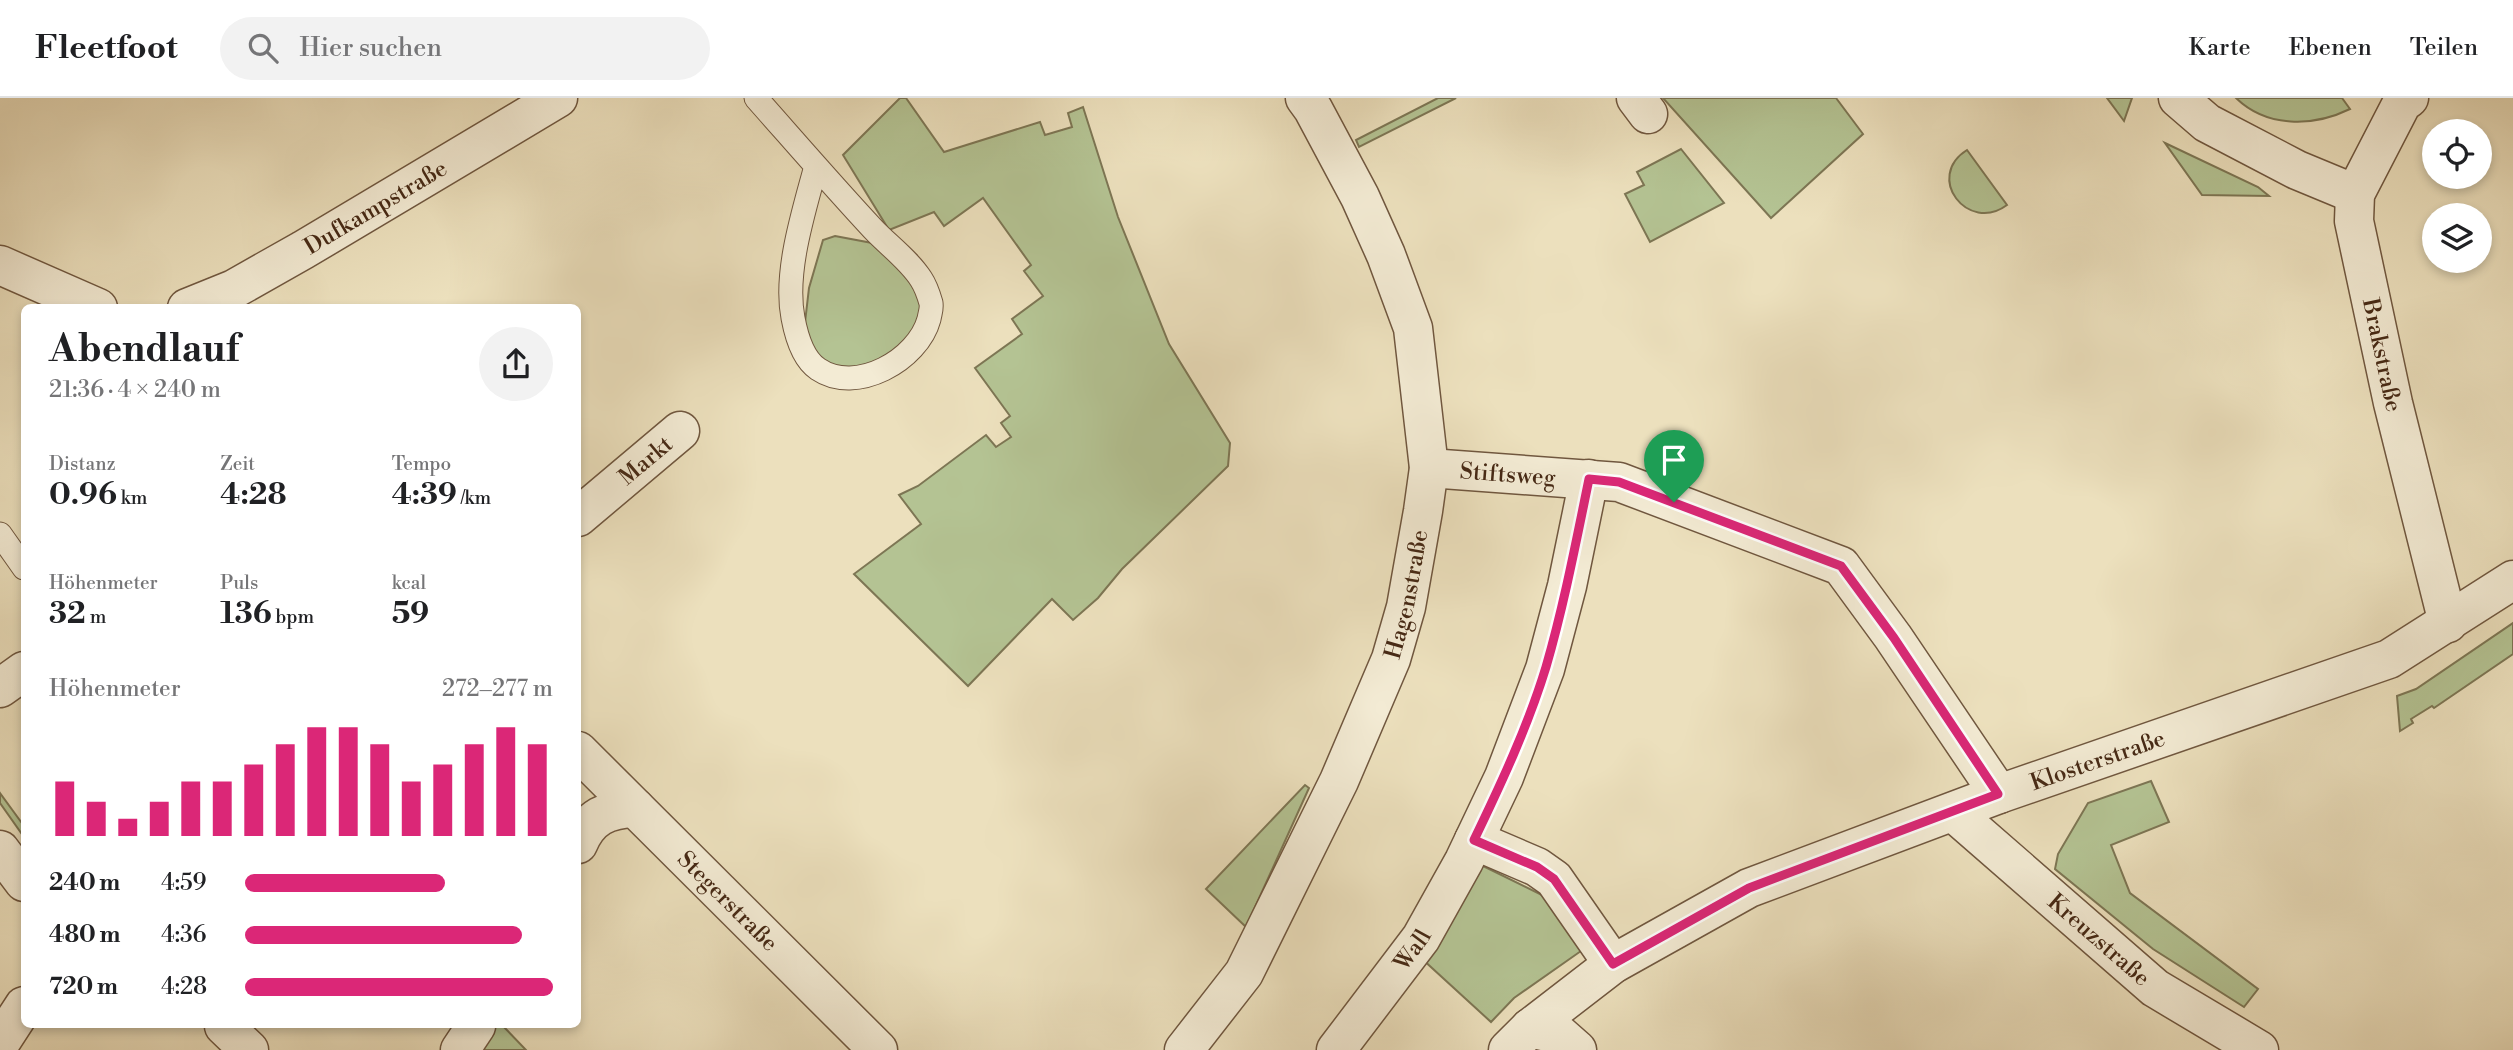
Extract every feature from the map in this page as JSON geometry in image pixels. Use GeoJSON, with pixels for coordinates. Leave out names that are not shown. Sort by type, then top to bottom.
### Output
{"type":"FeatureCollection","features":[{"type":"Feature","properties":{"kind":"street","name":"Dufkampstraße"},"geometry":{"type":"LineString","coordinates":[[197,304],[234,289],[292,257],[558,98]]}},
{"type":"Feature","properties":{"kind":"street"},"geometry":{"type":"LineString","coordinates":[[2178,98],[2207,123],[2297,170],[2355,194]]}},
{"type":"Feature","properties":{"kind":"street","name":"Brakstraße"},"geometry":{"type":"LineString","coordinates":[[2409,98],[2402,103],[2355,194],[2354,221],[2393,403],[2448,623]]}},
{"type":"Feature","properties":{"kind":"street","name":"Hagenstraße"},"geometry":{"type":"LineString","coordinates":[[1184,1050],[1244,973],[1339,782],[1391,659],[1406,607],[1429,468],[1413,328],[1386,255],[1318,102]]}},
{"type":"Feature","properties":{"kind":"street"},"geometry":{"type":"LineString","coordinates":[[0,265],[89,304]]}},
{"type":"Feature","properties":{"kind":"street","name":"Markt"},"geometry":{"type":"LineString","coordinates":[[581,514],[680,431]]}},
{"type":"Feature","properties":{"kind":"street","name":"Stiftsweg"},"geometry":{"type":"LineString","coordinates":[[1429,468],[1619,482],[1841,566],[1894,638],[1998,794]]}},
{"type":"Feature","properties":{"kind":"street","name":"Wall"},"geometry":{"type":"LineString","coordinates":[[1336,1050],[1421,938],[1474,840],[1504,777],[1545,669],[1567,586],[1589,479]]}},
{"type":"Feature","properties":{"kind":"street","name":"Klosterstraße"},"geometry":{"type":"LineString","coordinates":[[1519,1039],[1613,964],[1749,888],[1998,794],[2389,659],[2513,580]]}},
{"type":"Feature","properties":{"kind":"street"},"geometry":{"type":"LineString","coordinates":[[0,688],[21,673]]}},
{"type":"Feature","properties":{"kind":"street","name":"Stegerstraße"},"geometry":{"type":"LineString","coordinates":[[581,754],[878,1050]]}},
{"type":"Feature","properties":{"kind":"street"},"geometry":{"type":"LineString","coordinates":[[581,838],[589,823],[602,814],[635,808]]}},
{"type":"Feature","properties":{"kind":"street","name":"Kreuzstraße"},"geometry":{"type":"LineString","coordinates":[[1953,812],[2155,988],[2259,1050]]}},
{"type":"Feature","properties":{"kind":"street"},"geometry":{"type":"LineString","coordinates":[[1474,840],[1537,867],[1554,879],[1613,964]]}},
{"type":"Feature","properties":{"kind":"street"},"geometry":{"type":"LineString","coordinates":[[0,850],[21,878]]}},
{"type":"Feature","properties":{"kind":"street"},"geometry":{"type":"LineString","coordinates":[[0,1043],[21,1011]]}},
{"type":"Feature","properties":{"kind":"street"},"geometry":{"type":"LineString","coordinates":[[226,1028],[249,1050]]}},
{"type":"Feature","properties":{"kind":"street"},"geometry":{"type":"LineString","coordinates":[[460,1050],[475,1028]]}},
{"type":"Feature","properties":{"kind":"street"},"geometry":{"type":"LineString","coordinates":[[1519,1039],[1560,1035],[1577,1050]]}},
{"type":"Feature","properties":{"kind":"lane"},"geometry":{"type":"LineString","coordinates":[[756,98],[922,279],[932,306],[926,329],[910,350],[889,366],[869,375],[841,378],[817,369],[800,346],[794,323],[792,278],[797,239],[816,166]]}},
{"type":"Feature","properties":{"kind":"lane"},"geometry":{"type":"LineString","coordinates":[[0,534],[21,564]]}},
{"type":"Feature","properties":{"kind":"green space"},"geometry":{"type":"Polygon","coordinates":[[[900,98],[906,98],[944,152],[1040,122],[1045,135],[1072,127],[1068,113],[1083,107],[1118,217],[1169,344],[1230,443],[1228,466],[1122,569],[1098,598],[1073,620],[1052,599],[968,686],[854,574],[921,524],[899,495],[918,486],[986,435],[996,447],[1011,437],[1001,423],[1010,416],[975,368],[1022,334],[1012,319],[1043,296],[1024,271],[1031,265],[983,198],[944,226],[934,212],[889,230],[843,155],[900,98]]]}},
{"type":"Feature","properties":{"kind":"green space"},"geometry":{"type":"Polygon","coordinates":[[[1438,98],[1456,98],[1359,147],[1356,140],[1438,98]]]}},
{"type":"Feature","properties":{"kind":"green space"},"geometry":{"type":"Polygon","coordinates":[[[1663,98],[1836,98],[1863,134],[1771,218],[1663,98]]]}},
{"type":"Feature","properties":{"kind":"green space"},"geometry":{"type":"Polygon","coordinates":[[[2107,98],[2132,98],[2124,121],[2107,98]]]}},
{"type":"Feature","properties":{"kind":"green space"},"geometry":{"type":"Polygon","coordinates":[[[2236,98],[2342,98],[2350,109],[2321,119],[2291,122],[2262,115],[2236,98]]]}},
{"type":"Feature","properties":{"kind":"green space"},"geometry":{"type":"Polygon","coordinates":[[[2165,143],[2258,187],[2269,196],[2202,195],[2165,143]]]}},
{"type":"Feature","properties":{"kind":"green space"},"geometry":{"type":"Polygon","coordinates":[[[1681,149],[1724,203],[1650,242],[1625,194],[1644,185],[1637,172],[1681,149]]]}},
{"type":"Feature","properties":{"kind":"green space"},"geometry":{"type":"Polygon","coordinates":[[[1967,150],[2007,205],[1992,212],[1978,212],[1966,207],[1956,198],[1950,187],[1950,174],[1955,161],[1967,150]]]}},
{"type":"Feature","properties":{"kind":"green space"},"geometry":{"type":"Polygon","coordinates":[[[835,236],[872,243],[919,286],[924,329],[868,372],[819,365],[804,331],[809,288],[823,240],[835,236]]]}},
{"type":"Feature","properties":{"kind":"green space"},"geometry":{"type":"Polygon","coordinates":[[[2513,623],[2513,654],[2434,708],[2432,706],[2411,719],[2413,723],[2400,731],[2397,696],[2416,689],[2513,623]]]}},
{"type":"Feature","properties":{"kind":"green space"},"geometry":{"type":"Polygon","coordinates":[[[2151,781],[2169,822],[2111,845],[2130,893],[2258,989],[2244,1007],[2153,949],[2055,869],[2058,854],[2088,803],[2151,781]]]}},
{"type":"Feature","properties":{"kind":"green space"},"geometry":{"type":"Polygon","coordinates":[[[1305,785],[1309,788],[1246,927],[1206,889],[1305,785]]]}},
{"type":"Feature","properties":{"kind":"green space"},"geometry":{"type":"Polygon","coordinates":[[[0,793],[21,822],[21,833],[0,803],[0,793]]]}},
{"type":"Feature","properties":{"kind":"green space"},"geometry":{"type":"Polygon","coordinates":[[[1479,864],[1564,906],[1581,951],[1514,998],[1491,1022],[1420,957],[1479,864]]]}},
{"type":"Feature","properties":{"kind":"green space"},"geometry":{"type":"Polygon","coordinates":[[[489,1028],[505,1028],[526,1050],[479,1050],[489,1028]]]}},
{"type":"Feature","properties":{"kind":"route"},"geometry":{"type":"LineString","coordinates":[[1589,479],[1619,482],[1674,502],[1841,566],[1894,638],[1998,794],[1749,888],[1613,964],[1554,879],[1537,867],[1474,840],[1504,777],[1545,669],[1567,586],[1589,479]]}}]}
